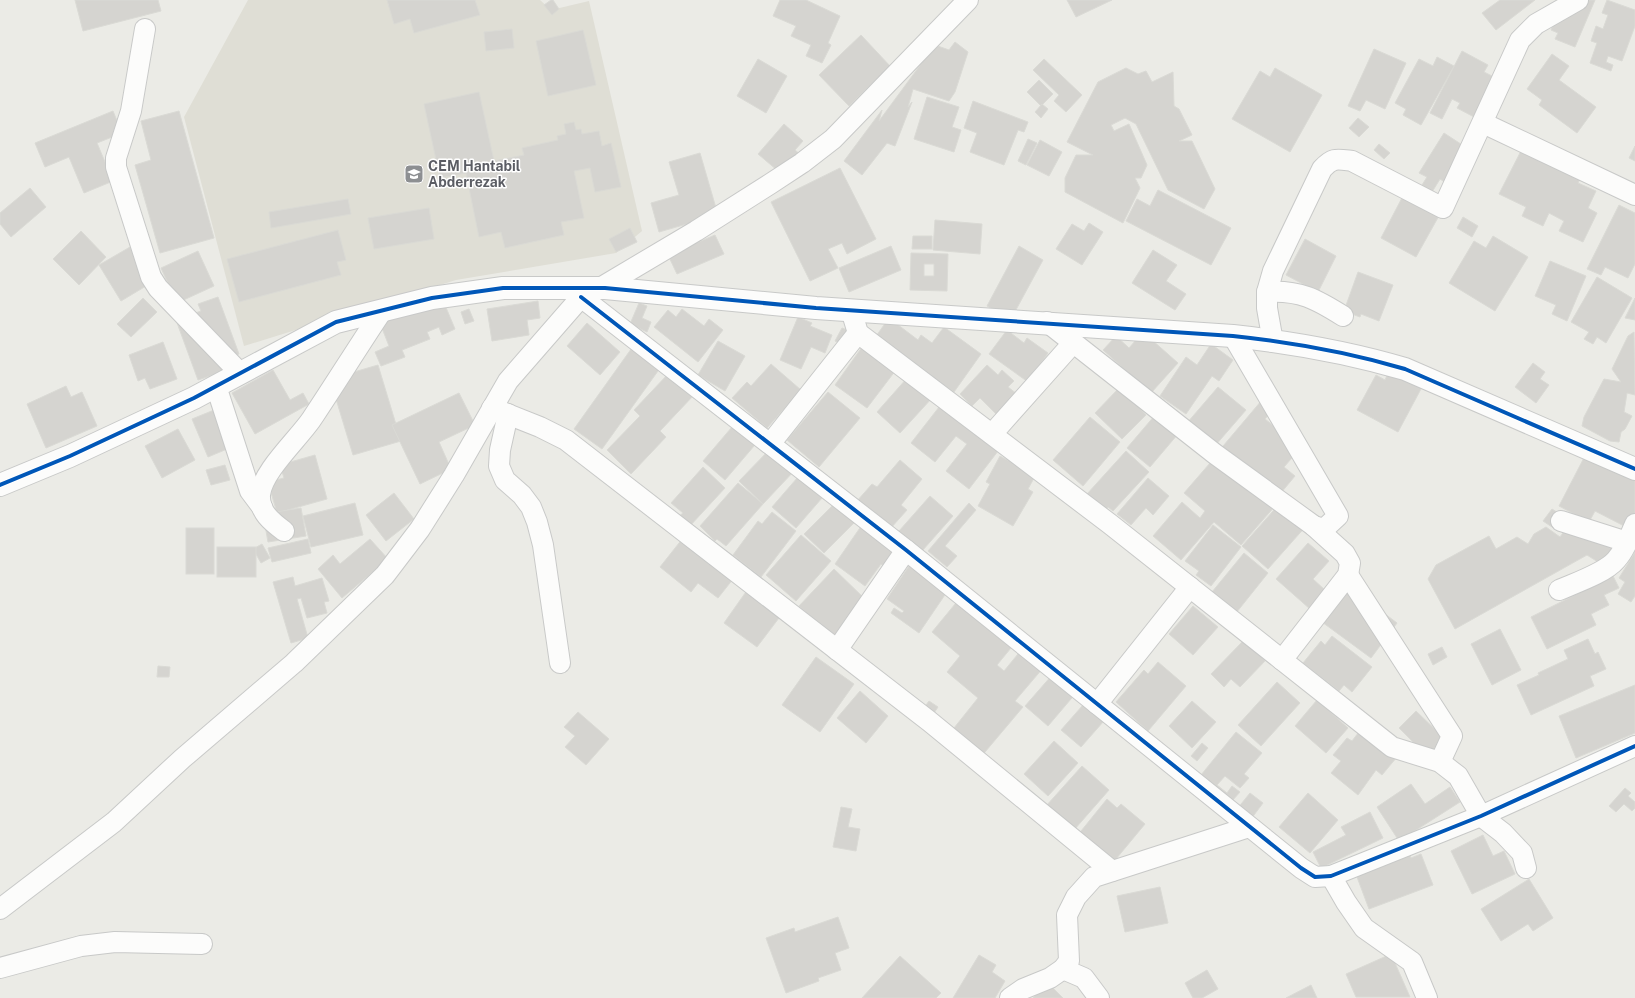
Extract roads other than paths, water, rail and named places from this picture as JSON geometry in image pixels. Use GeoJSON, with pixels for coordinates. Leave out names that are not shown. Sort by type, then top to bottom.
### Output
{"type":"FeatureCollection","features":[{"type":"Feature","properties":{"kind":"street"},"geometry":{"type":"LineString","coordinates":[[560,662],[543,545],[537,522],[532,507],[522,495],[505,480],[499,466],[500,411],[508,381],[590,291],[696,231],[802,163],[827,144],[862,111],[968,0]]}},
{"type":"Feature","properties":{"kind":"street"},"geometry":{"type":"LineString","coordinates":[[1273,342],[1267,308],[1267,292],[1273,271],[1322,169],[1329,161],[1338,159],[1352,161],[1444,208],[1520,40],[1536,24],[1578,0]]}},
{"type":"Feature","properties":{"kind":"street"},"geometry":{"type":"LineString","coordinates":[[145,29],[131,111],[116,158],[116,167],[151,277],[158,288],[240,373]]}},
{"type":"Feature","properties":{"kind":"street"},"geometry":{"type":"LineString","coordinates":[[1483,123],[1635,195]]}},
{"type":"Feature","properties":{"kind":"street"},"geometry":{"type":"LineString","coordinates":[[0,485],[70,456],[216,386],[336,322],[432,298],[504,288],[590,291],[851,310],[1047,322],[1233,336],[1273,342],[1366,357],[1405,369],[1635,469]]}},
{"type":"Feature","properties":{"kind":"street"},"geometry":{"type":"LineString","coordinates":[[590,291],[770,444],[906,550],[1301,868],[1315,877],[1331,876],[1481,816],[1635,746]]}},
{"type":"Feature","properties":{"kind":"street"},"geometry":{"type":"LineString","coordinates":[[1267,292],[1284,291],[1300,293],[1318,300],[1343,316]]}},
{"type":"Feature","properties":{"kind":"street"},"geometry":{"type":"LineString","coordinates":[[262,508],[260,496],[263,482],[310,421],[382,310]]}},
{"type":"Feature","properties":{"kind":"street"},"geometry":{"type":"LineString","coordinates":[[851,310],[858,333],[992,434],[1190,587],[1392,746],[1440,762],[1458,776],[1481,816],[1503,833],[1522,853],[1526,868]]}},
{"type":"Feature","properties":{"kind":"street"},"geometry":{"type":"LineString","coordinates":[[1047,322],[1215,454],[1314,526],[1345,554],[1350,563],[1348,575],[1282,660]]}},
{"type":"Feature","properties":{"kind":"street"},"geometry":{"type":"LineString","coordinates":[[770,444],[858,333]]}},
{"type":"Feature","properties":{"kind":"street"},"geometry":{"type":"LineString","coordinates":[[1233,336],[1338,516],[1324,529],[1314,526]]}},
{"type":"Feature","properties":{"kind":"street"},"geometry":{"type":"LineString","coordinates":[[992,434],[1073,343]]}},
{"type":"Feature","properties":{"kind":"street"},"geometry":{"type":"LineString","coordinates":[[216,386],[250,491],[268,518],[284,531]]}},
{"type":"Feature","properties":{"kind":"street"},"geometry":{"type":"LineString","coordinates":[[500,411],[540,427],[566,440],[929,721],[1112,871]]}},
{"type":"Feature","properties":{"kind":"street"},"geometry":{"type":"LineString","coordinates":[[0,909],[114,822],[183,758],[294,662],[370,591],[385,575],[420,529],[454,475],[500,411]]}},
{"type":"Feature","properties":{"kind":"street"},"geometry":{"type":"LineString","coordinates":[[1559,590],[1602,570],[1616,561],[1631,533],[1561,520]]}},
{"type":"Feature","properties":{"kind":"street"},"geometry":{"type":"LineString","coordinates":[[837,650],[906,550]]}},
{"type":"Feature","properties":{"kind":"street"},"geometry":{"type":"LineString","coordinates":[[1348,575],[1452,736],[1440,762]]}},
{"type":"Feature","properties":{"kind":"street"},"geometry":{"type":"LineString","coordinates":[[1096,704],[1190,587]]}},
{"type":"Feature","properties":{"kind":"street"},"geometry":{"type":"LineString","coordinates":[[1010,998],[1023,989],[1050,978],[1063,969],[1069,961],[1067,915],[1076,897],[1094,877],[1249,826]]}},
{"type":"Feature","properties":{"kind":"street"},"geometry":{"type":"LineString","coordinates":[[1331,876],[1346,902],[1364,928],[1412,962],[1426,998]]}},
{"type":"Feature","properties":{"kind":"street"},"geometry":{"type":"LineString","coordinates":[[0,968],[81,946],[115,942],[202,944]]}},
{"type":"Feature","properties":{"kind":"street"},"geometry":{"type":"LineString","coordinates":[[1063,969],[1084,978],[1099,998]]}},
{"type":"Feature","properties":{"kind":"place","name":"CEM Hantabil Abderrezak"},"geometry":{"type":"Point","coordinates":[414,174]}}]}
